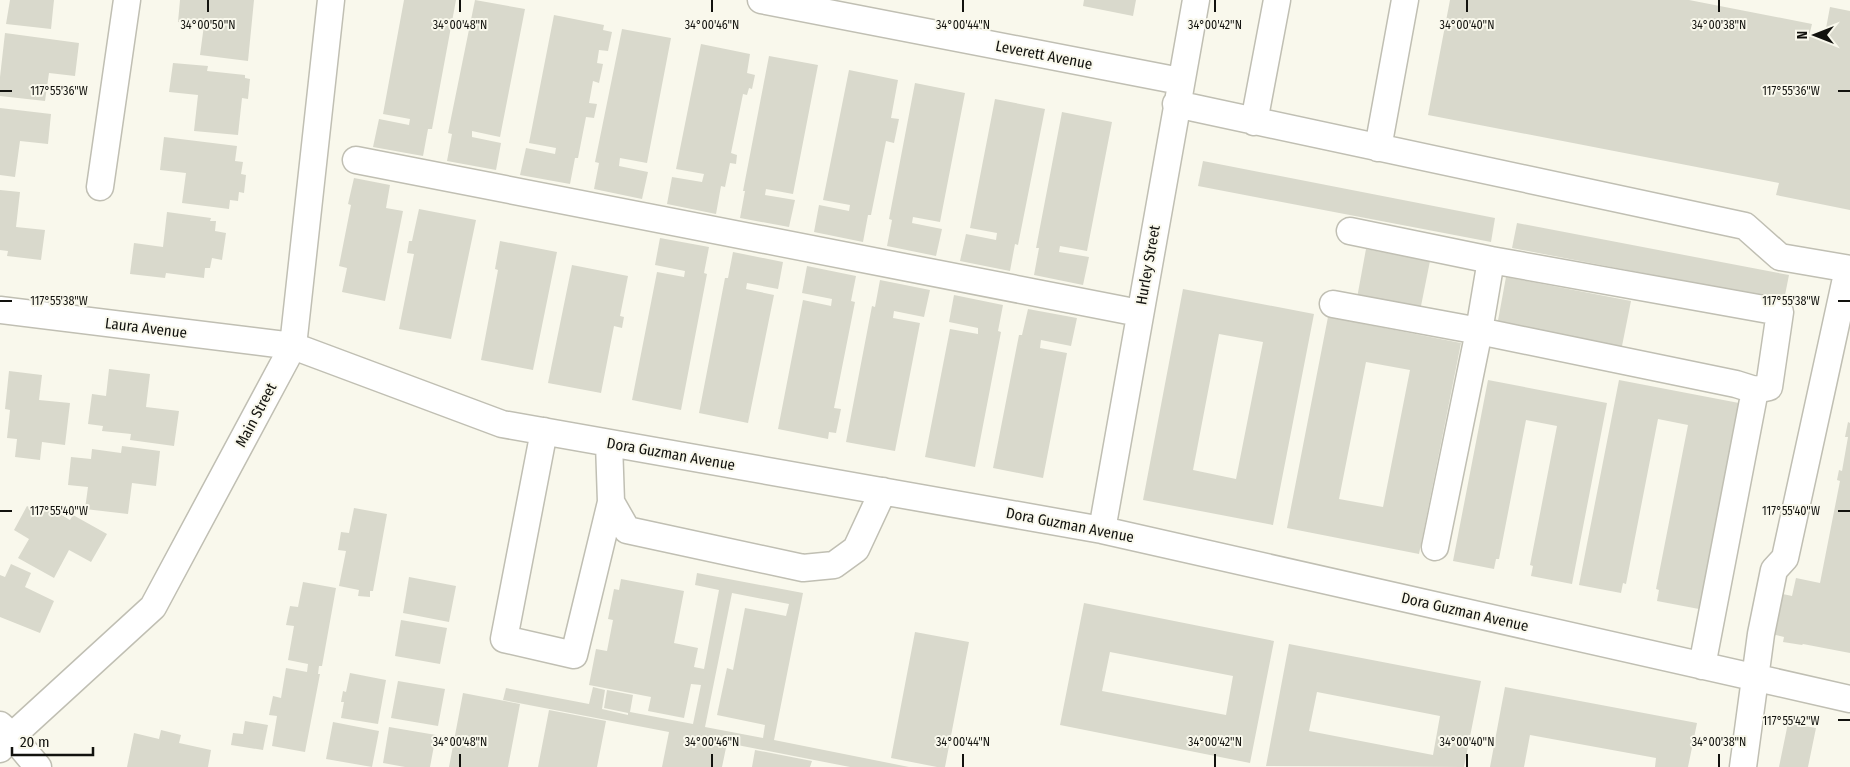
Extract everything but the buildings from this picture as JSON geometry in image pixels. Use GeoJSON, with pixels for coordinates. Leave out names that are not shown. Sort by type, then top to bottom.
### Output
{"type":"FeatureCollection","features":[{"type":"Feature","properties":{"kind":"street"},"geometry":{"type":"LineString","coordinates":[[100,188],[127,0]]}},
{"type":"Feature","properties":{"kind":"street","name":"Main Street"},"geometry":{"type":"LineString","coordinates":[[4,737],[153,606],[293,346],[331,0]]}},
{"type":"Feature","properties":{"kind":"street","name":"Leverett Avenue"},"geometry":{"type":"LineString","coordinates":[[761,0],[1178,93],[1254,122],[1745,226],[1780,257],[1849,269]]}},
{"type":"Feature","properties":{"kind":"street","name":"Hurley Street"},"geometry":{"type":"LineString","coordinates":[[1102,530],[1196,0]]}},
{"type":"Feature","properties":{"kind":"street"},"geometry":{"type":"LineString","coordinates":[[1254,122],[1277,0]]}},
{"type":"Feature","properties":{"kind":"street"},"geometry":{"type":"LineString","coordinates":[[1378,148],[1405,0]]}},
{"type":"Feature","properties":{"kind":"street"},"geometry":{"type":"LineString","coordinates":[[356,160],[1139,313]]}},
{"type":"Feature","properties":{"kind":"street"},"geometry":{"type":"LineString","coordinates":[[1333,304],[1479,331],[1736,384],[1755,390],[1769,387],[1780,312],[1491,260],[1350,230]]}},
{"type":"Feature","properties":{"kind":"street"},"geometry":{"type":"LineString","coordinates":[[1435,547],[1479,331],[1491,260]]}},
{"type":"Feature","properties":{"kind":"street"},"geometry":{"type":"LineString","coordinates":[[1743,767],[1761,634],[1774,570],[1785,558],[1849,269]]}},
{"type":"Feature","properties":{"kind":"street","name":"Laura Avenue"},"geometry":{"type":"LineString","coordinates":[[0,310],[293,346]]}},
{"type":"Feature","properties":{"kind":"street","name":"Dora Guzman Avenue"},"geometry":{"type":"LineString","coordinates":[[293,346],[502,424],[1102,530],[1850,699]]}},
{"type":"Feature","properties":{"kind":"street"},"geometry":{"type":"LineString","coordinates":[[1702,666],[1755,390]]}},
{"type":"Feature","properties":{"kind":"street"},"geometry":{"type":"LineString","coordinates":[[544,431],[504,639],[574,655],[611,502],[609,443]]}},
{"type":"Feature","properties":{"kind":"street"},"geometry":{"type":"LineString","coordinates":[[611,502],[627,530],[804,568],[834,565],[856,549],[883,491]]}},
{"type":"Feature","properties":{"kind":"street"},"geometry":{"type":"LineString","coordinates":[[4,737],[38,767]]}}]}
